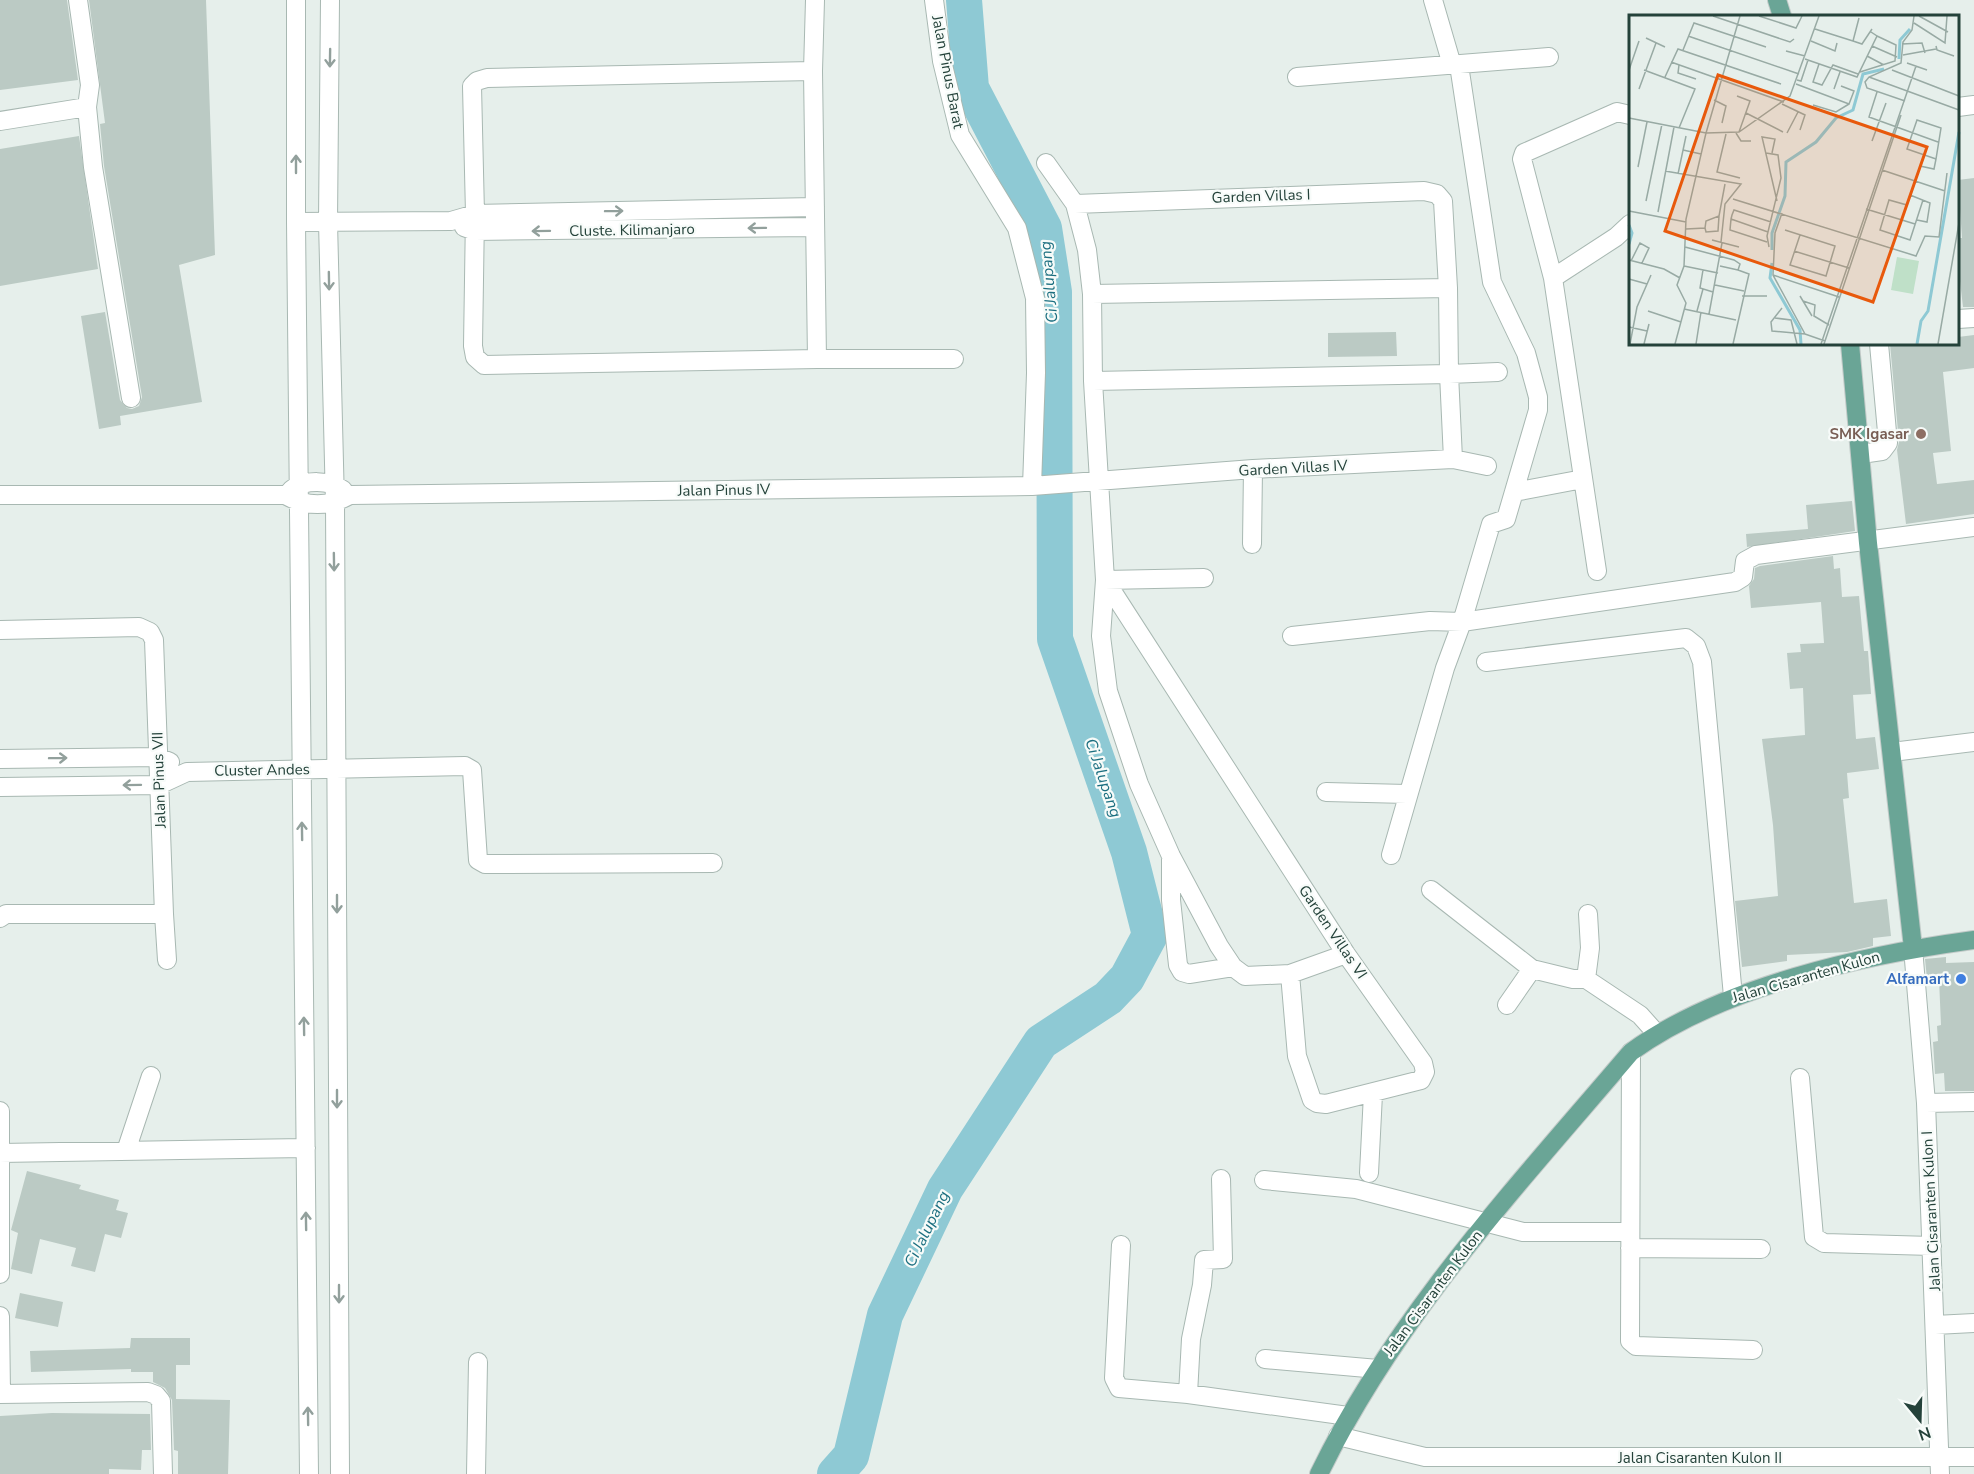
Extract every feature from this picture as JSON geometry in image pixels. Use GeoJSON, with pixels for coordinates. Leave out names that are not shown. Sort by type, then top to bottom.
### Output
{"type":"FeatureCollection","features":[{"type":"Feature","properties":{"kind":"main road"},"geometry":{"type":"LineString","coordinates":[[1777,0],[1782,15]]}},
{"type":"Feature","properties":{"kind":"main road"},"geometry":{"type":"LineString","coordinates":[[1850,345],[1868,543],[1913,948]]}},
{"type":"Feature","properties":{"kind":"main road","name":"Jalan Cisaranten Kulon"},"geometry":{"type":"LineString","coordinates":[[1319,1474],[1348,1416],[1395,1341],[1485,1223],[1631,1052],[1657,1034],[1733,996],[1913,948],[1974,940]]}},
{"type":"Feature","properties":{"kind":"street"},"geometry":{"type":"LineString","coordinates":[[78,0],[90,85],[87,107],[93,167],[131,398]]}},
{"type":"Feature","properties":{"kind":"street"},"geometry":{"type":"LineString","coordinates":[[296,0],[296,222],[300,483],[292,499],[302,769],[309,1474]]}},
{"type":"Feature","properties":{"kind":"street"},"geometry":{"type":"LineString","coordinates":[[330,0],[328,222],[334,484],[342,499],[336,770],[340,1474]]}},
{"type":"Feature","properties":{"kind":"street"},"geometry":{"type":"LineString","coordinates":[[815,0],[813,71],[817,359]]}},
{"type":"Feature","properties":{"kind":"street","name":"Jalan Pinus Barat"},"geometry":{"type":"LineString","coordinates":[[934,0],[942,61],[960,135],[1017,228],[1035,298],[1037,486]]}},
{"type":"Feature","properties":{"kind":"street"},"geometry":{"type":"LineString","coordinates":[[1391,855],[1445,668],[1462,622],[1491,524],[1506,519],[1538,410],[1538,397],[1526,352],[1492,282],[1456,65],[1433,0]]}},
{"type":"Feature","properties":{"kind":"street"},"geometry":{"type":"LineString","coordinates":[[1297,77],[1549,57]]}},
{"type":"Feature","properties":{"kind":"street"},"geometry":{"type":"LineString","coordinates":[[813,71],[487,78],[477,81],[472,86],[475,222],[473,346],[475,357],[484,365],[954,359]]}},
{"type":"Feature","properties":{"kind":"street"},"geometry":{"type":"LineString","coordinates":[[1959,107],[1974,105]]}},
{"type":"Feature","properties":{"kind":"street"},"geometry":{"type":"LineString","coordinates":[[0,121],[87,107]]}},
{"type":"Feature","properties":{"kind":"street"},"geometry":{"type":"LineString","coordinates":[[1597,571],[1553,278],[1522,159],[1524,153],[1617,112],[1629,115]]}},
{"type":"Feature","properties":{"kind":"street"},"geometry":{"type":"LineString","coordinates":[[1046,163],[1075,204],[1087,250],[1092,294],[1093,483],[1105,580],[1101,636],[1108,691],[1139,784],[1171,856],[1233,967],[1245,976],[1290,974],[1346,954]]}},
{"type":"Feature","properties":{"kind":"street","name":"Garden Villas I"},"geometry":{"type":"LineString","coordinates":[[1075,204],[1424,191],[1437,194],[1443,201],[1448,288]]}},
{"type":"Feature","properties":{"kind":"street","name":"Cluste. Kilimanjaro"},"geometry":{"type":"LineString","coordinates":[[475,222],[815,207]]}},
{"type":"Feature","properties":{"kind":"street","name":"Cluste. Kilimanjaro"},"geometry":{"type":"LineString","coordinates":[[296,222],[451,221],[815,228]]}},
{"type":"Feature","properties":{"kind":"street"},"geometry":{"type":"LineString","coordinates":[[1553,278],[1616,237],[1629,225]]}},
{"type":"Feature","properties":{"kind":"street"},"geometry":{"type":"LineString","coordinates":[[1092,294],[1448,288],[1453,459]]}},
{"type":"Feature","properties":{"kind":"street"},"geometry":{"type":"LineString","coordinates":[[1959,319],[1974,318]]}},
{"type":"Feature","properties":{"kind":"street"},"geometry":{"type":"LineString","coordinates":[[1860,454],[1882,451],[1888,443],[1879,345]]}},
{"type":"Feature","properties":{"kind":"street"},"geometry":{"type":"LineString","coordinates":[[1093,381],[1498,372]]}},
{"type":"Feature","properties":{"kind":"street","name":"Garden Villas IV"},"geometry":{"type":"LineString","coordinates":[[1093,483],[1253,470],[1453,459],[1487,466]]}},
{"type":"Feature","properties":{"kind":"street"},"geometry":{"type":"LineString","coordinates":[[1252,544],[1253,470]]}},
{"type":"Feature","properties":{"kind":"street"},"geometry":{"type":"LineString","coordinates":[[1514,492],[1583,479]]}},
{"type":"Feature","properties":{"kind":"street"},"geometry":{"type":"LineString","coordinates":[[300,483],[334,484]]}},
{"type":"Feature","properties":{"kind":"street","name":"Jalan Pinus IV"},"geometry":{"type":"LineString","coordinates":[[0,495],[342,499],[1037,486],[1093,483]]}},
{"type":"Feature","properties":{"kind":"street"},"geometry":{"type":"LineString","coordinates":[[1292,636],[1430,621],[1462,622],[1735,582],[1743,577],[1745,561],[1748,558],[1974,527]]}},
{"type":"Feature","properties":{"kind":"street"},"geometry":{"type":"LineString","coordinates":[[1105,580],[1204,578]]}},
{"type":"Feature","properties":{"kind":"street","name":"Garden Villas VI"},"geometry":{"type":"LineString","coordinates":[[1105,580],[1346,954],[1423,1063],[1425,1072],[1420,1080],[1374,1094],[1326,1104],[1317,1104],[1312,1100],[1297,1056],[1290,974]]}},
{"type":"Feature","properties":{"kind":"street","name":"Jalan Pinus VII"},"geometry":{"type":"LineString","coordinates":[[0,630],[139,627],[150,632],[154,640],[167,960]]}},
{"type":"Feature","properties":{"kind":"street"},"geometry":{"type":"LineString","coordinates":[[1486,662],[1686,638],[1696,646],[1702,662],[1733,996]]}},
{"type":"Feature","properties":{"kind":"street"},"geometry":{"type":"LineString","coordinates":[[1892,752],[1974,742]]}},
{"type":"Feature","properties":{"kind":"street"},"geometry":{"type":"LineString","coordinates":[[0,759],[158,756],[187,772]]}},
{"type":"Feature","properties":{"kind":"street","name":"Cluster Andes"},"geometry":{"type":"LineString","coordinates":[[187,772],[470,767],[478,860],[484,864],[713,863]]}},
{"type":"Feature","properties":{"kind":"street"},"geometry":{"type":"LineString","coordinates":[[0,787],[159,784],[187,772]]}},
{"type":"Feature","properties":{"kind":"street"},"geometry":{"type":"LineString","coordinates":[[1326,792],[1381,791],[1407,794]]}},
{"type":"Feature","properties":{"kind":"street"},"geometry":{"type":"LineString","coordinates":[[1171,856],[1171,900],[1178,964],[1182,972],[1189,975],[1233,967]]}},
{"type":"Feature","properties":{"kind":"street"},"geometry":{"type":"LineString","coordinates":[[1431,890],[1532,969],[1573,979],[1587,979],[1640,1015],[1657,1034]]}},
{"type":"Feature","properties":{"kind":"street"},"geometry":{"type":"LineString","coordinates":[[0,918],[6,914],[165,915]]}},
{"type":"Feature","properties":{"kind":"street"},"geometry":{"type":"LineString","coordinates":[[1587,979],[1590,948],[1588,914]]}},
{"type":"Feature","properties":{"kind":"street","name":"Jalan Cisaranten Kulon I"},"geometry":{"type":"LineString","coordinates":[[1913,948],[1926,1103],[1940,1466]]}},
{"type":"Feature","properties":{"kind":"street"},"geometry":{"type":"LineString","coordinates":[[1507,1005],[1532,969]]}},
{"type":"Feature","properties":{"kind":"street"},"geometry":{"type":"LineString","coordinates":[[1631,1052],[1630,1341],[1636,1346],[1754,1350]]}},
{"type":"Feature","properties":{"kind":"street"},"geometry":{"type":"LineString","coordinates":[[126,1151],[150,1076]]}},
{"type":"Feature","properties":{"kind":"street"},"geometry":{"type":"LineString","coordinates":[[1800,1078],[1815,1237],[1824,1243],[1932,1246]]}},
{"type":"Feature","properties":{"kind":"street"},"geometry":{"type":"LineString","coordinates":[[1369,1173],[1374,1094]]}},
{"type":"Feature","properties":{"kind":"street"},"geometry":{"type":"LineString","coordinates":[[1926,1103],[1974,1102]]}},
{"type":"Feature","properties":{"kind":"street"},"geometry":{"type":"LineString","coordinates":[[0,1111],[0,1274]]}},
{"type":"Feature","properties":{"kind":"street"},"geometry":{"type":"LineString","coordinates":[[1,1154],[306,1148],[338,1131]]}},
{"type":"Feature","properties":{"kind":"street"},"geometry":{"type":"LineString","coordinates":[[306,1148],[338,1164]]}},
{"type":"Feature","properties":{"kind":"street"},"geometry":{"type":"LineString","coordinates":[[1188,1394],[1191,1339],[1202,1285],[1204,1260],[1223,1259],[1221,1179]]}},
{"type":"Feature","properties":{"kind":"street"},"geometry":{"type":"LineString","coordinates":[[1264,1180],[1356,1189],[1523,1232],[1761,1250]]}},
{"type":"Feature","properties":{"kind":"street"},"geometry":{"type":"LineString","coordinates":[[1121,1245],[1115,1383],[1119,1388],[1188,1394],[1348,1416]]}},
{"type":"Feature","properties":{"kind":"street"},"geometry":{"type":"LineString","coordinates":[[0,1317],[1,1394],[148,1392],[156,1395],[161,1401],[164,1474]]}},
{"type":"Feature","properties":{"kind":"street"},"geometry":{"type":"LineString","coordinates":[[1935,1325],[1974,1323]]}},
{"type":"Feature","properties":{"kind":"street"},"geometry":{"type":"LineString","coordinates":[[1265,1359],[1377,1369]]}},
{"type":"Feature","properties":{"kind":"street"},"geometry":{"type":"LineString","coordinates":[[476,1474],[478,1362]]}},
{"type":"Feature","properties":{"kind":"street","name":"Jalan Cisaranten Kulon II"},"geometry":{"type":"LineString","coordinates":[[1338,1436],[1425,1457],[1940,1466],[1974,1457]]}},
{"type":"Feature","properties":{"kind":"building"},"geometry":{"type":"Polygon","coordinates":[[[0,0],[67,0],[78,80],[0,90],[0,0]]]}},
{"type":"Feature","properties":{"kind":"building"},"geometry":{"type":"Polygon","coordinates":[[[89,0],[206,0],[215,255],[179,265],[202,402],[120,416],[121,425],[99,429],[81,316],[105,312],[120,400],[127,408],[132,409],[139,406],[142,397],[104,166],[100,124],[105,123],[89,0]]]}},
{"type":"Feature","properties":{"kind":"building"},"geometry":{"type":"Polygon","coordinates":[[[79,136],[98,269],[0,286],[0,149],[79,136]]]}},
{"type":"Feature","properties":{"kind":"building"},"geometry":{"type":"Polygon","coordinates":[[[1974,178],[1974,307],[1963,307],[1959,273],[1959,238],[1962,238],[1959,180],[1974,178]]]}},
{"type":"Feature","properties":{"kind":"building"},"geometry":{"type":"Polygon","coordinates":[[[1396,332],[1397,356],[1328,357],[1328,333],[1396,332]]]}},
{"type":"Feature","properties":{"kind":"building"},"geometry":{"type":"Polygon","coordinates":[[[1974,335],[1974,368],[1943,372],[1951,451],[1933,453],[1937,484],[1974,480],[1974,514],[1906,524],[1897,450],[1899,442],[1890,345],[1959,345],[1959,337],[1974,335]]]}},
{"type":"Feature","properties":{"kind":"building"},"geometry":{"type":"Polygon","coordinates":[[[1852,501],[1855,531],[1747,547],[1746,534],[1808,529],[1806,505],[1852,501]]]}},
{"type":"Feature","properties":{"kind":"building"},"geometry":{"type":"Polygon","coordinates":[[[1833,556],[1834,569],[1840,568],[1842,597],[1859,596],[1864,651],[1868,651],[1871,694],[1853,695],[1856,739],[1875,737],[1879,769],[1847,773],[1849,798],[1843,799],[1854,903],[1887,899],[1891,936],[1873,938],[1873,946],[1847,952],[1787,955],[1787,961],[1742,967],[1735,901],[1778,896],[1773,825],[1762,739],[1805,735],[1803,688],[1790,689],[1787,653],[1801,652],[1800,644],[1824,643],[1821,602],[1751,608],[1749,586],[1754,579],[1755,568],[1760,566],[1833,556]]]}},
{"type":"Feature","properties":{"kind":"building"},"geometry":{"type":"Polygon","coordinates":[[[1946,957],[1946,963],[1974,962],[1974,1091],[1945,1091],[1944,1073],[1935,1074],[1933,1042],[1938,1041],[1937,1026],[1941,1025],[1939,979],[1927,979],[1925,959],[1946,957]]]}},
{"type":"Feature","properties":{"kind":"building"},"geometry":{"type":"Polygon","coordinates":[[[27,1171],[81,1185],[79,1189],[119,1200],[116,1210],[128,1213],[121,1238],[105,1234],[95,1272],[71,1266],[76,1248],[40,1239],[32,1274],[11,1269],[18,1233],[11,1230],[27,1171]]]}},
{"type":"Feature","properties":{"kind":"building"},"geometry":{"type":"Polygon","coordinates":[[[20,1293],[63,1302],[58,1327],[15,1318],[20,1293]]]}},
{"type":"Feature","properties":{"kind":"building"},"geometry":{"type":"Polygon","coordinates":[[[131,1338],[190,1338],[190,1365],[176,1365],[176,1399],[230,1400],[228,1474],[178,1474],[178,1451],[174,1450],[172,1400],[165,1388],[153,1382],[153,1372],[131,1372],[131,1369],[31,1372],[30,1351],[130,1348],[131,1338]]]}},
{"type":"Feature","properties":{"kind":"building"},"geometry":{"type":"Polygon","coordinates":[[[52,1413],[150,1414],[151,1450],[142,1450],[141,1470],[109,1469],[109,1474],[0,1474],[0,1416],[52,1413]]]}},
{"type":"Feature","properties":{"kind":"waterway","name":"Ci Jalupang"},"geometry":{"type":"LineString","coordinates":[[835,1474],[851,1456],[885,1315],[945,1189],[1041,1042],[1108,998],[1127,978],[1150,935],[1129,852],[1055,639],[1054,292],[1044,228],[971,88],[964,0]]}},
{"type":"Feature","properties":{"kind":"place","name":"SMK Igasar"},"geometry":{"type":"Point","coordinates":[1921,434]}},
{"type":"Feature","properties":{"kind":"place","name":"Alfamart"},"geometry":{"type":"Point","coordinates":[1961,979]}}]}
